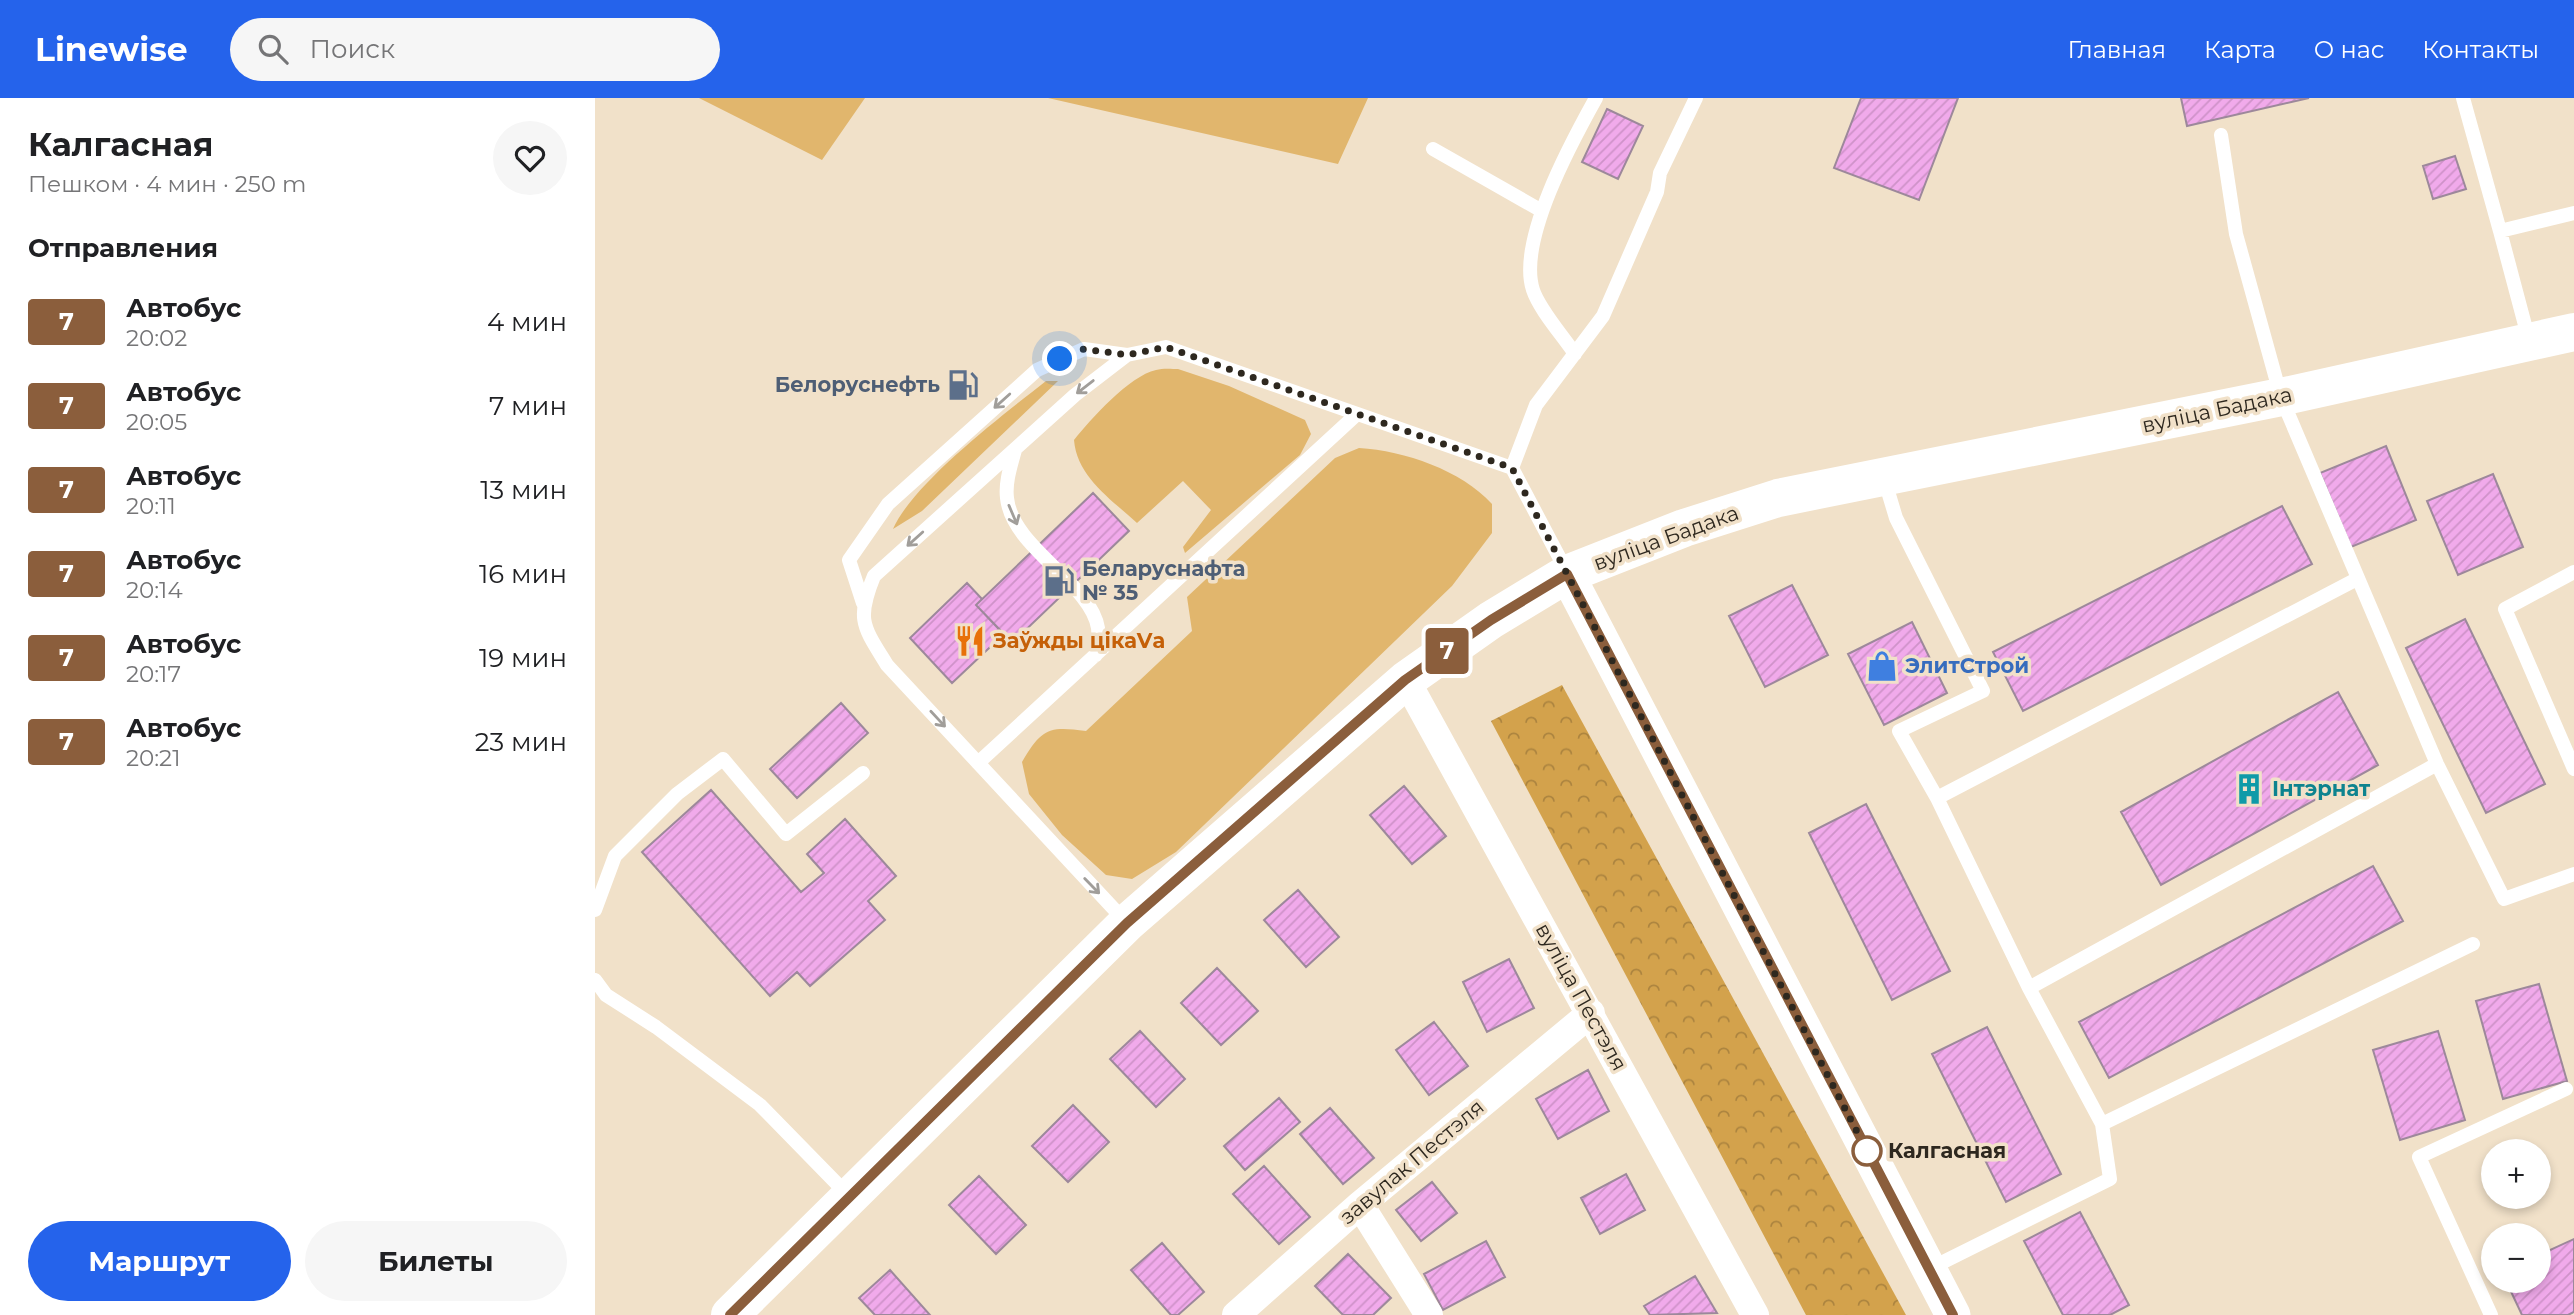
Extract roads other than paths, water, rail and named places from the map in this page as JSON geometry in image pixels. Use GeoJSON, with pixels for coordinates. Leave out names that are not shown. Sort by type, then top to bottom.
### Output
{"type":"FeatureCollection","features":[{"type":"Feature","properties":{"kind":"main road","name":"вуліца Бадака"},"geometry":{"type":"LineString","coordinates":[[730,1315],[1127,923],[1405,680],[1491,620],[1567,574],[1684,528],[1779,498],[2281,397],[2574,332]]}},
{"type":"Feature","properties":{"kind":"street"},"geometry":{"type":"LineString","coordinates":[[1567,574],[1953,1315]]}},
{"type":"Feature","properties":{"kind":"street","name":"вуліца Пестэля"},"geometry":{"type":"LineString","coordinates":[[1405,680],[1591,1013],[1755,1315]]}},
{"type":"Feature","properties":{"kind":"street","name":"завулак Пестэля"},"geometry":{"type":"LineString","coordinates":[[1236,1315],[1360,1205],[1591,1013]]}},
{"type":"Feature","properties":{"kind":"street"},"geometry":{"type":"LineString","coordinates":[[1360,1205],[1429,1315]]}},
{"type":"Feature","properties":{"kind":"lane"},"geometry":{"type":"LineString","coordinates":[[1575,354],[1533,290],[1532,254],[1542,211],[1568,147],[1596,98]]}},
{"type":"Feature","properties":{"kind":"lane"},"geometry":{"type":"LineString","coordinates":[[1512,468],[1536,405],[1603,316],[1657,192],[1660,173],[1696,98]]}},
{"type":"Feature","properties":{"kind":"lane"},"geometry":{"type":"LineString","coordinates":[[2463,98],[2530,342]]}},
{"type":"Feature","properties":{"kind":"lane"},"geometry":{"type":"LineString","coordinates":[[2221,135],[2236,234],[2281,397],[2437,764],[2504,899],[2574,874]]}},
{"type":"Feature","properties":{"kind":"lane"},"geometry":{"type":"LineString","coordinates":[[1433,149],[1542,211]]}},
{"type":"Feature","properties":{"kind":"lane"},"geometry":{"type":"LineString","coordinates":[[2500,231],[2574,213]]}},
{"type":"Feature","properties":{"kind":"lane"},"geometry":{"type":"LineString","coordinates":[[1127,923],[887,664],[864,629],[863,603],[849,560],[888,504],[1037,370],[1084,349],[1127,355],[1166,347],[1512,468],[1567,574]]}},
{"type":"Feature","properties":{"kind":"lane"},"geometry":{"type":"LineString","coordinates":[[863,603],[874,576],[1075,395],[1127,355]]}},
{"type":"Feature","properties":{"kind":"lane"},"geometry":{"type":"LineString","coordinates":[[978,763],[1356,414]]}},
{"type":"Feature","properties":{"kind":"lane"},"geometry":{"type":"LineString","coordinates":[[1015,449],[1007,479],[1007,500],[1019,529],[1092,611],[1098,629],[1096,655]]}},
{"type":"Feature","properties":{"kind":"lane"},"geometry":{"type":"LineString","coordinates":[[1884,478],[1896,518],[1983,691],[1899,731],[1937,798],[2029,988],[2102,1124],[2110,1178],[1929,1269]]}},
{"type":"Feature","properties":{"kind":"lane"},"geometry":{"type":"LineString","coordinates":[[2574,572],[2505,609],[2574,769]]}},
{"type":"Feature","properties":{"kind":"lane"},"geometry":{"type":"LineString","coordinates":[[1937,798],[2357,579]]}},
{"type":"Feature","properties":{"kind":"lane"},"geometry":{"type":"LineString","coordinates":[[595,910],[615,856],[677,794],[723,759],[786,835],[863,773]]}},
{"type":"Feature","properties":{"kind":"lane"},"geometry":{"type":"LineString","coordinates":[[2029,988],[2437,764]]}},
{"type":"Feature","properties":{"kind":"lane"},"geometry":{"type":"LineString","coordinates":[[2102,1124],[2473,944]]}},
{"type":"Feature","properties":{"kind":"lane"},"geometry":{"type":"LineString","coordinates":[[595,980],[606,995],[656,1027],[760,1105],[849,1196]]}},
{"type":"Feature","properties":{"kind":"lane"},"geometry":{"type":"LineString","coordinates":[[2491,1315],[2419,1157],[2567,1089]]}},
{"type":"Feature","properties":{"kind":"place","name":"Белоруснефть"},"geometry":{"type":"Point","coordinates":[963,385]}},
{"type":"Feature","properties":{"kind":"place","name":"Беларуснафта № 35"},"geometry":{"type":"Point","coordinates":[1059,581]}},
{"type":"Feature","properties":{"kind":"place","name":"Заўжды цікаVа"},"geometry":{"type":"Point","coordinates":[970,641]}},
{"type":"Feature","properties":{"kind":"place","name":"ЭлитСтрой"},"geometry":{"type":"Point","coordinates":[1882,666]}},
{"type":"Feature","properties":{"kind":"place","name":"Інтэрнат"},"geometry":{"type":"Point","coordinates":[2249,789]}},
{"type":"Feature","properties":{"kind":"place","name":"Калгасная"},"geometry":{"type":"Point","coordinates":[1867,1151]}}]}
